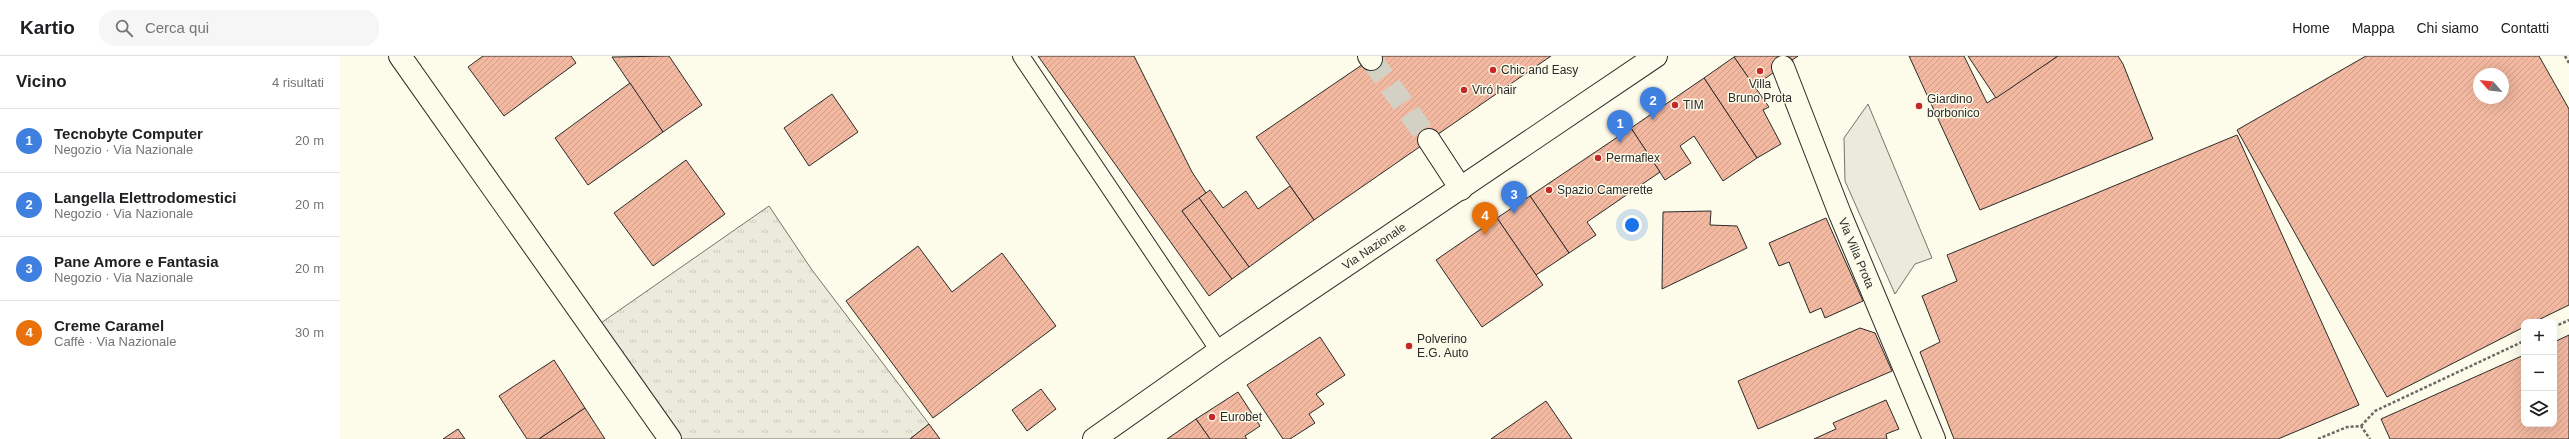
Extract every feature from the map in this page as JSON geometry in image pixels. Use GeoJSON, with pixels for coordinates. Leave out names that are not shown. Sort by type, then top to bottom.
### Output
{"type":"FeatureCollection","features":[{"type":"Feature","properties":{"kind":"street"},"geometry":{"type":"LineString","coordinates":[[400,56],[670,439]]}},
{"type":"Feature","properties":{"kind":"street","name":"Via Nazionale"},"geometry":{"type":"LineString","coordinates":[[1094,439],[1220,351],[1656,56]]}},
{"type":"Feature","properties":{"kind":"street","name":"Via Villa Prota"},"geometry":{"type":"LineString","coordinates":[[1783,67],[1840,214],[1934,439]]}},
{"type":"Feature","properties":{"kind":"street"},"geometry":{"type":"LineString","coordinates":[[1429,140],[1460,189]]}},
{"type":"Feature","properties":{"kind":"lane"},"geometry":{"type":"LineString","coordinates":[[1021,56],[1220,351]]}},
{"type":"Feature","properties":{"kind":"path"},"geometry":{"type":"LineString","coordinates":[[2565,56],[2569,63]]}},
{"type":"Feature","properties":{"kind":"path"},"geometry":{"type":"LineString","coordinates":[[2557,326],[2569,320]]}},
{"type":"Feature","properties":{"kind":"path"},"geometry":{"type":"LineString","coordinates":[[2318,439],[2347,427],[2361,426],[2375,411],[2521,342]]}},
{"type":"Feature","properties":{"kind":"path"},"geometry":{"type":"LineString","coordinates":[[2361,426],[2370,439]]}},
{"type":"Feature","properties":{"kind":"green space"},"geometry":{"type":"Polygon","coordinates":[[[769,206],[812,270],[929,424],[910,439],[681,439],[598,325],[769,206]]]}},
{"type":"Feature","properties":{"kind":"shaded area"},"geometry":{"type":"Polygon","coordinates":[[[1868,104],[1932,258],[1915,264],[1895,294],[1845,181],[1844,138],[1868,104]]]}},
{"type":"Feature","properties":{"kind":"building"},"geometry":{"type":"Polygon","coordinates":[[[483,56],[571,56],[576,63],[504,116],[468,67],[483,56]]]}},
{"type":"Feature","properties":{"kind":"building"},"geometry":{"type":"Polygon","coordinates":[[[669,56],[702,105],[663,132],[612,57],[669,56]]]}},
{"type":"Feature","properties":{"kind":"building"},"geometry":{"type":"Polygon","coordinates":[[[1038,56],[1134,56],[1192,172],[1206,193],[1182,211],[1232,279],[1209,296],[1038,56]]]}},
{"type":"Feature","properties":{"kind":"building"},"geometry":{"type":"Polygon","coordinates":[[[1375,56],[1551,56],[1314,220],[1256,137],[1375,56]]]}},
{"type":"Feature","properties":{"kind":"building","name":"Villa Bruno Prota"},"geometry":{"type":"Polygon","coordinates":[[[1798,56],[1754,86],[1734,57],[1798,56]]]}},
{"type":"Feature","properties":{"kind":"building"},"geometry":{"type":"Polygon","coordinates":[[[1909,56],[1964,56],[1987,103],[2058,56],[2118,56],[2123,64],[2153,139],[1980,210],[1909,56]]]}},
{"type":"Feature","properties":{"kind":"building"},"geometry":{"type":"Polygon","coordinates":[[[1968,56],[2058,56],[1996,98],[1968,56]]]}},
{"type":"Feature","properties":{"kind":"building"},"geometry":{"type":"Polygon","coordinates":[[[2366,56],[2539,56],[2569,109],[2569,305],[2540,319],[2521,319],[2521,329],[2387,397],[2237,130],[2366,56]]]}},
{"type":"Feature","properties":{"kind":"building"},"geometry":{"type":"Polygon","coordinates":[[[1734,57],[1769,107],[1763,110],[1781,144],[1757,158],[1704,78],[1734,57]]]}},
{"type":"Feature","properties":{"kind":"building"},"geometry":{"type":"Polygon","coordinates":[[[1704,78],[1757,158],[1723,181],[1694,136],[1680,146],[1691,163],[1665,180],[1631,128],[1704,78]]]}},
{"type":"Feature","properties":{"kind":"building"},"geometry":{"type":"Polygon","coordinates":[[[630,83],[663,132],[588,185],[555,138],[630,83]]]}},
{"type":"Feature","properties":{"kind":"building"},"geometry":{"type":"Polygon","coordinates":[[[832,94],[858,132],[809,166],[784,128],[832,94]]]}},
{"type":"Feature","properties":{"kind":"building"},"geometry":{"type":"Polygon","coordinates":[[[1631,128],[1660,172],[1587,222],[1596,235],[1569,253],[1530,196],[1631,128]]]}},
{"type":"Feature","properties":{"kind":"building"},"geometry":{"type":"Polygon","coordinates":[[[2237,135],[2359,405],[2278,439],[1954,439],[1920,352],[1940,342],[1922,296],[1957,281],[1947,255],[2237,135]]]}},
{"type":"Feature","properties":{"kind":"building"},"geometry":{"type":"Polygon","coordinates":[[[686,160],[725,214],[653,266],[614,213],[686,160]]]}},
{"type":"Feature","properties":{"kind":"building"},"geometry":{"type":"Polygon","coordinates":[[[1290,186],[1314,220],[1249,267],[1199,198],[1210,190],[1223,208],[1246,191],[1258,209],[1290,186]]]}},
{"type":"Feature","properties":{"kind":"building"},"geometry":{"type":"Polygon","coordinates":[[[1530,196],[1569,253],[1536,275],[1497,218],[1530,196]]]}},
{"type":"Feature","properties":{"kind":"building"},"geometry":{"type":"Polygon","coordinates":[[[1199,198],[1249,267],[1232,279],[1182,211],[1199,198]]]}},
{"type":"Feature","properties":{"kind":"building"},"geometry":{"type":"Polygon","coordinates":[[[1711,211],[1710,225],[1737,226],[1747,248],[1662,289],[1663,212],[1711,211]]]}},
{"type":"Feature","properties":{"kind":"building"},"geometry":{"type":"Polygon","coordinates":[[[1497,218],[1543,285],[1482,327],[1436,260],[1497,218]]]}},
{"type":"Feature","properties":{"kind":"building"},"geometry":{"type":"Polygon","coordinates":[[[1826,218],[1863,301],[1825,318],[1821,308],[1810,313],[1789,262],[1779,266],[1769,243],[1826,218]]]}},
{"type":"Feature","properties":{"kind":"building"},"geometry":{"type":"Polygon","coordinates":[[[918,246],[952,292],[1002,253],[1056,326],[933,418],[846,301],[918,246]]]}},
{"type":"Feature","properties":{"kind":"building"},"geometry":{"type":"Polygon","coordinates":[[[1860,328],[1875,333],[1892,371],[1758,429],[1738,381],[1860,328]]]}},
{"type":"Feature","properties":{"kind":"building"},"geometry":{"type":"Polygon","coordinates":[[[2569,335],[2569,439],[2390,439],[2381,419],[2521,356],[2521,427],[2557,427],[2557,341],[2569,335]]]}},
{"type":"Feature","properties":{"kind":"building"},"geometry":{"type":"Polygon","coordinates":[[[1320,337],[1345,375],[1316,394],[1324,404],[1309,414],[1315,423],[1290,439],[1283,439],[1247,385],[1320,337]]]}},
{"type":"Feature","properties":{"kind":"building"},"geometry":{"type":"Polygon","coordinates":[[[554,360],[585,408],[539,439],[527,439],[499,396],[554,360]]]}},
{"type":"Feature","properties":{"kind":"building"},"geometry":{"type":"Polygon","coordinates":[[[1041,389],[1056,409],[1027,431],[1012,410],[1041,389]]]}},
{"type":"Feature","properties":{"kind":"building"},"geometry":{"type":"Polygon","coordinates":[[[1238,392],[1260,426],[1245,436],[1247,439],[1210,439],[1196,419],[1238,392]]]}},
{"type":"Feature","properties":{"kind":"building"},"geometry":{"type":"Polygon","coordinates":[[[1886,400],[1899,429],[1886,434],[1887,439],[1814,439],[1836,429],[1833,423],[1886,400]]]}},
{"type":"Feature","properties":{"kind":"building"},"geometry":{"type":"Polygon","coordinates":[[[1546,401],[1572,439],[1491,439],[1546,401]]]}},
{"type":"Feature","properties":{"kind":"building"},"geometry":{"type":"Polygon","coordinates":[[[585,408],[605,439],[539,439],[585,408]]]}},
{"type":"Feature","properties":{"kind":"building"},"geometry":{"type":"Polygon","coordinates":[[[1196,419],[1210,439],[1167,439],[1196,419]]]}},
{"type":"Feature","properties":{"kind":"building"},"geometry":{"type":"Polygon","coordinates":[[[929,424],[940,439],[910,439],[929,424]]]}},
{"type":"Feature","properties":{"kind":"building"},"geometry":{"type":"Polygon","coordinates":[[[458,429],[465,439],[443,439],[458,429]]]}},
{"type":"Feature","properties":{"kind":"tunnel"},"geometry":{"type":"LineString","coordinates":[[1371,59],[1429,140]]}},
{"type":"Feature","properties":{"kind":"place","name":"Chic and Easy"},"geometry":{"type":"Point","coordinates":[1493,70]}},
{"type":"Feature","properties":{"kind":"place","name":"Villa Bruno Prota"},"geometry":{"type":"Point","coordinates":[1760,71]}},
{"type":"Feature","properties":{"kind":"place","name":"Viró hair"},"geometry":{"type":"Point","coordinates":[1464,90]}},
{"type":"Feature","properties":{"kind":"place","name":"TIM"},"geometry":{"type":"Point","coordinates":[1675,105]}},
{"type":"Feature","properties":{"kind":"place","name":"Giardino borbonico"},"geometry":{"type":"Point","coordinates":[1919,106]}},
{"type":"Feature","properties":{"kind":"place","name":"Langella Elettrodomestici"},"geometry":{"type":"Point","coordinates":[1653,120]}},
{"type":"Feature","properties":{"kind":"place","name":"Tecnobyte Computer"},"geometry":{"type":"Point","coordinates":[1620,143]}},
{"type":"Feature","properties":{"kind":"place","name":"Permaflex"},"geometry":{"type":"Point","coordinates":[1598,158]}},
{"type":"Feature","properties":{"kind":"place","name":"Spazio Camerette"},"geometry":{"type":"Point","coordinates":[1549,190]}},
{"type":"Feature","properties":{"kind":"place","name":"Pane Amore e Fantasia"},"geometry":{"type":"Point","coordinates":[1514,214]}},
{"type":"Feature","properties":{"kind":"place","name":"Creme Caramel"},"geometry":{"type":"Point","coordinates":[1485,235]}},
{"type":"Feature","properties":{"kind":"place","name":"Polverino E.G. Auto"},"geometry":{"type":"Point","coordinates":[1409,346]}},
{"type":"Feature","properties":{"kind":"place","name":"Eurobet"},"geometry":{"type":"Point","coordinates":[1212,417]}}]}
